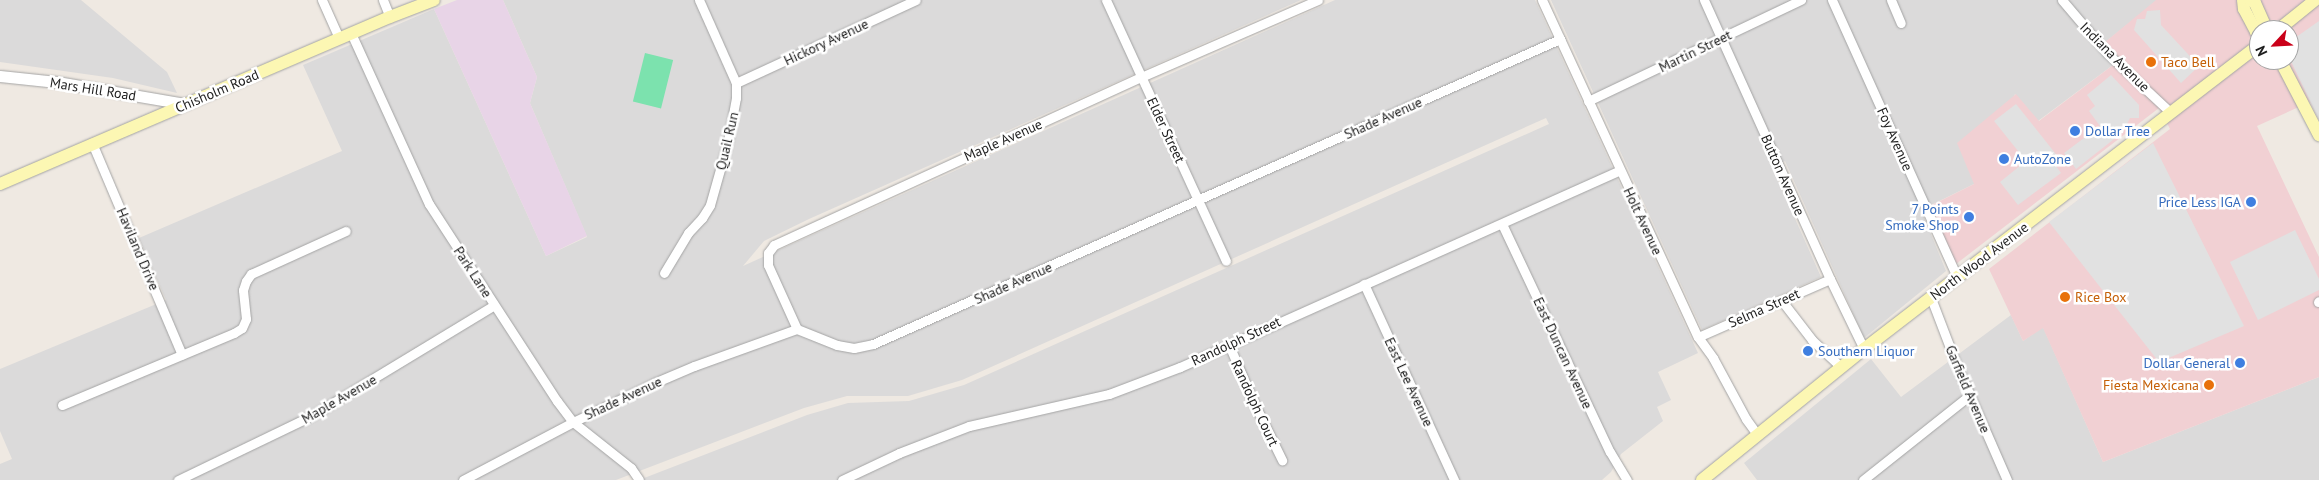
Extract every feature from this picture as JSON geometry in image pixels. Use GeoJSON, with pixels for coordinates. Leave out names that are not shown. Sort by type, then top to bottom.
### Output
{"type":"FeatureCollection","features":[{"type":"Feature","properties":{"kind":"main road","name":"Chisholm Road"},"geometry":{"type":"LineString","coordinates":[[0,184],[390,16],[434,0]]}},
{"type":"Feature","properties":{"kind":"main road"},"geometry":{"type":"LineString","coordinates":[[2243,0],[2244,9],[2250,20]]}},
{"type":"Feature","properties":{"kind":"main road"},"geometry":{"type":"LineString","coordinates":[[2251,0],[2255,3],[2263,20]]}},
{"type":"Feature","properties":{"kind":"main road"},"geometry":{"type":"LineString","coordinates":[[2290,20],[2315,0]]}},
{"type":"Feature","properties":{"kind":"main road","name":"North Wood Avenue"},"geometry":{"type":"LineString","coordinates":[[1702,480],[1841,367],[2249,52]]}},
{"type":"Feature","properties":{"kind":"main road"},"geometry":{"type":"LineString","coordinates":[[2285,70],[2319,134]]}},
{"type":"Feature","properties":{"kind":"street","name":"Park Lane"},"geometry":{"type":"LineString","coordinates":[[322,0],[345,36],[429,204],[494,305],[573,422],[631,468],[639,480]]}},
{"type":"Feature","properties":{"kind":"street"},"geometry":{"type":"LineString","coordinates":[[383,0],[390,16]]}},
{"type":"Feature","properties":{"kind":"street","name":"Quail Run"},"geometry":{"type":"LineString","coordinates":[[664,273],[688,233],[702,218],[710,205],[733,120],[736,83],[699,0]]}},
{"type":"Feature","properties":{"kind":"street","name":"Hickory Avenue"},"geometry":{"type":"LineString","coordinates":[[736,83],[916,0]]}},
{"type":"Feature","properties":{"kind":"street","name":"Elder Street"},"geometry":{"type":"LineString","coordinates":[[1106,0],[1226,261]]}},
{"type":"Feature","properties":{"kind":"street","name":"Maple Avenue"},"geometry":{"type":"LineString","coordinates":[[797,329],[768,265],[768,253],[774,245],[1141,78],[1318,0]]}},
{"type":"Feature","properties":{"kind":"street","name":"Holt Avenue"},"geometry":{"type":"LineString","coordinates":[[1542,0],[1698,338],[1713,358],[1746,419],[1757,434]]}},
{"type":"Feature","properties":{"kind":"street","name":"Button Avenue"},"geometry":{"type":"LineString","coordinates":[[1704,0],[1830,279],[1864,349]]}},
{"type":"Feature","properties":{"kind":"street","name":"Martin Street"},"geometry":{"type":"LineString","coordinates":[[1588,101],[1801,0]]}},
{"type":"Feature","properties":{"kind":"street","name":"Foy Avenue"},"geometry":{"type":"LineString","coordinates":[[1832,0],[1957,277]]}},
{"type":"Feature","properties":{"kind":"street"},"geometry":{"type":"LineString","coordinates":[[1891,0],[1901,23]]}},
{"type":"Feature","properties":{"kind":"street","name":"Indiana Avenue"},"geometry":{"type":"LineString","coordinates":[[2062,0],[2108,54],[2170,112]]}},
{"type":"Feature","properties":{"kind":"street","name":"Shade Avenue"},"geometry":{"type":"LineString","coordinates":[[463,480],[573,422],[673,374],[797,329],[837,345],[854,348],[873,344],[1560,39]]}},
{"type":"Feature","properties":{"kind":"street","name":"Mars Hill Road"},"geometry":{"type":"LineString","coordinates":[[0,76],[57,82],[186,104]]}},
{"type":"Feature","properties":{"kind":"street","name":"Haviland Drive"},"geometry":{"type":"LineString","coordinates":[[92,143],[182,355]]}},
{"type":"Feature","properties":{"kind":"street","name":"Randolph Street"},"geometry":{"type":"LineString","coordinates":[[842,480],[900,452],[959,430],[1034,410],[1109,394],[1180,368],[1620,170]]}},
{"type":"Feature","properties":{"kind":"street","name":"East Duncan Avenue"},"geometry":{"type":"LineString","coordinates":[[1502,224],[1610,452],[1627,480]]}},
{"type":"Feature","properties":{"kind":"street"},"geometry":{"type":"LineString","coordinates":[[62,405],[242,328],[246,318],[243,290],[251,274],[346,231]]}},
{"type":"Feature","properties":{"kind":"street","name":"Selma Street"},"geometry":{"type":"LineString","coordinates":[[1698,338],[1830,279]]}},
{"type":"Feature","properties":{"kind":"street","name":"East Lee Avenue"},"geometry":{"type":"LineString","coordinates":[[1364,284],[1454,480]]}},
{"type":"Feature","properties":{"kind":"street","name":"Garfield Avenue"},"geometry":{"type":"LineString","coordinates":[[1930,298],[2007,480]]}},
{"type":"Feature","properties":{"kind":"street"},"geometry":{"type":"LineString","coordinates":[[1782,301],[1812,340],[1841,367]]}},
{"type":"Feature","properties":{"kind":"street","name":"Maple Avenue"},"geometry":{"type":"LineString","coordinates":[[178,480],[311,416],[494,305]]}},
{"type":"Feature","properties":{"kind":"street","name":"Randolph Court"},"geometry":{"type":"LineString","coordinates":[[1229,345],[1254,404],[1282,460]]}},
{"type":"Feature","properties":{"kind":"street"},"geometry":{"type":"LineString","coordinates":[[1864,480],[1970,395]]}},
{"type":"Feature","properties":{"kind":"shaded area"},"geometry":{"type":"Polygon","coordinates":[[[0,0],[81,0],[167,72],[177,93],[113,78],[0,62],[0,0]]]}},
{"type":"Feature","properties":{"kind":"shaded area"},"geometry":{"type":"Polygon","coordinates":[[[457,0],[503,0],[537,77],[530,103],[587,236],[546,256],[434,9],[457,0]]]}},
{"type":"Feature","properties":{"kind":"shaded area"},"geometry":{"type":"Polygon","coordinates":[[[503,0],[1301,0],[809,219],[764,241],[743,266],[1335,0],[1535,0],[1698,353],[1658,372],[1671,400],[1657,407],[1663,421],[1621,454],[1611,472],[1602,480],[639,480],[807,415],[848,403],[909,401],[964,385],[1549,124],[1546,118],[962,380],[908,396],[847,396],[804,408],[616,480],[0,480],[0,464],[12,459],[0,431],[0,369],[166,300],[139,238],[342,151],[303,65],[434,9],[546,256],[587,237],[530,103],[537,77],[503,0]]]}},
{"type":"Feature","properties":{"kind":"shaded area"},"geometry":{"type":"Polygon","coordinates":[[[1551,0],[2157,1],[2104,43],[2121,59],[2038,121],[2015,94],[1974,184],[1921,210],[1946,271],[1864,338],[1785,161],[1772,167],[1821,277],[1702,330],[1551,0]]]}},
{"type":"Feature","properties":{"kind":"shaded area"},"geometry":{"type":"Polygon","coordinates":[[[2156,0],[2319,0],[2319,120],[2310,102],[2257,126],[2319,257],[2319,377],[2103,462],[2043,328],[2023,341],[1989,269],[2170,129],[2159,108],[1956,264],[1930,206],[1974,184],[1957,143],[2016,94],[2039,121],[2121,59],[2104,43],[2156,0]]]}},
{"type":"Feature","properties":{"kind":"shaded area"},"geometry":{"type":"Polygon","coordinates":[[[2160,10],[2161,25],[2199,66],[2181,83],[2134,30],[2137,19],[2145,19],[2147,11],[2160,10]]]}},
{"type":"Feature","properties":{"kind":"shaded area"},"geometry":{"type":"Polygon","coordinates":[[[2319,21],[2319,120],[2295,70],[2299,70],[2299,35],[2319,21]]]}},
{"type":"Feature","properties":{"kind":"shaded area"},"geometry":{"type":"Polygon","coordinates":[[[2111,75],[2139,105],[2139,118],[2130,118],[2123,132],[2076,169],[2064,153],[2100,126],[2089,111],[2095,106],[2087,95],[2111,75]]]}},
{"type":"Feature","properties":{"kind":"shaded area"},"geometry":{"type":"Polygon","coordinates":[[[2016,104],[2059,158],[2056,166],[2061,173],[2018,205],[2000,182],[2026,161],[1994,121],[2016,104]]]}},
{"type":"Feature","properties":{"kind":"shaded area"},"geometry":{"type":"Polygon","coordinates":[[[2153,143],[2244,326],[2159,362],[2049,222],[2153,143]]]}},
{"type":"Feature","properties":{"kind":"shaded area"},"geometry":{"type":"Polygon","coordinates":[[[2295,230],[2319,279],[2319,290],[2258,320],[2230,262],[2295,230]]]}},
{"type":"Feature","properties":{"kind":"shaded area"},"geometry":{"type":"Polygon","coordinates":[[[2011,315],[2023,341],[2043,327],[2103,462],[2319,377],[2319,480],[1757,480],[1744,463],[1871,359],[1901,397],[2011,315]]]}},
{"type":"Feature","properties":{"kind":"green space"},"geometry":{"type":"Polygon","coordinates":[[[645,53],[673,60],[661,109],[633,102],[645,53]]]}},
{"type":"Feature","properties":{"kind":"place","name":"Taco Bell"},"geometry":{"type":"Point","coordinates":[2151,62]}},
{"type":"Feature","properties":{"kind":"place","name":"Dollar Tree"},"geometry":{"type":"Point","coordinates":[2075,131]}},
{"type":"Feature","properties":{"kind":"place","name":"AutoZone"},"geometry":{"type":"Point","coordinates":[2004,159]}},
{"type":"Feature","properties":{"kind":"place","name":"Price Less IGA"},"geometry":{"type":"Point","coordinates":[2251,202]}},
{"type":"Feature","properties":{"kind":"place","name":"7 Points Smoke Shop"},"geometry":{"type":"Point","coordinates":[1969,217]}},
{"type":"Feature","properties":{"kind":"place","name":"Rice Box"},"geometry":{"type":"Point","coordinates":[2065,297]}},
{"type":"Feature","properties":{"kind":"place","name":"Southern Liquor"},"geometry":{"type":"Point","coordinates":[1808,351]}},
{"type":"Feature","properties":{"kind":"place","name":"Dollar General"},"geometry":{"type":"Point","coordinates":[2240,363]}},
{"type":"Feature","properties":{"kind":"place","name":"Fiesta Mexicana"},"geometry":{"type":"Point","coordinates":[2209,385]}}]}
